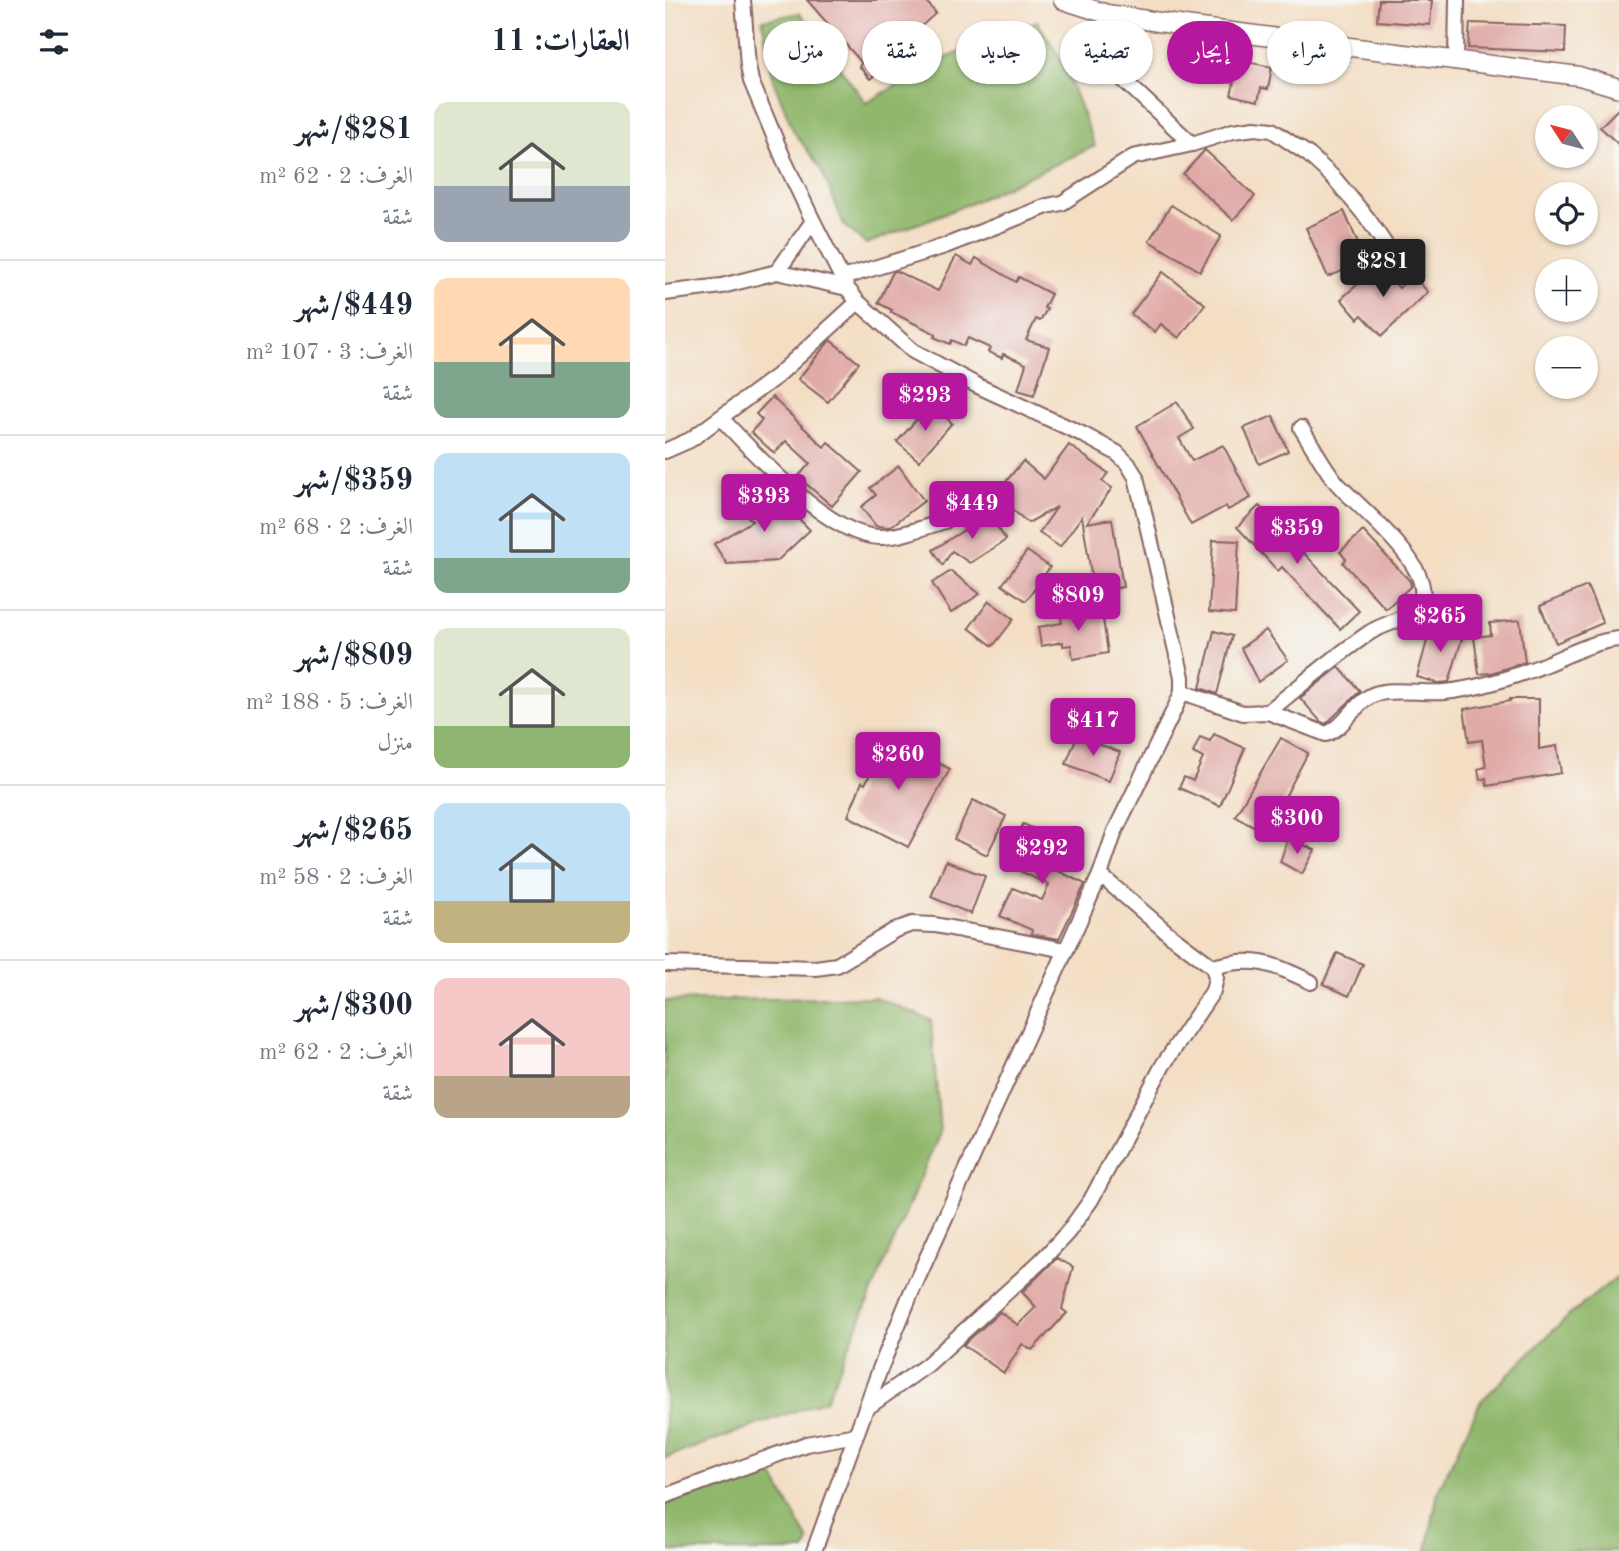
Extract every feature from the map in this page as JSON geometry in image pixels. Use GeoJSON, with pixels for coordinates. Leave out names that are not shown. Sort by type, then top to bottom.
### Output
{"type":"FeatureCollection","features":[{"type":"Feature","properties":{"kind":"main road"},"geometry":{"type":"LineString","coordinates":[[1063,0],[1107,14],[1456,62],[1579,76],[1619,88]]}},
{"type":"Feature","properties":{"kind":"street"},"geometry":{"type":"LineString","coordinates":[[743,0],[751,81],[784,160],[844,283],[858,302],[894,336],[937,365],[1082,434],[1117,453],[1128,464],[1136,477],[1181,670],[1182,692],[1115,831],[1100,875],[911,1293],[880,1369],[814,1551]]}},
{"type":"Feature","properties":{"kind":"street"},"geometry":{"type":"LineString","coordinates":[[1456,62],[1457,0]]}},
{"type":"Feature","properties":{"kind":"street"},"geometry":{"type":"LineString","coordinates":[[1107,14],[1103,38],[1104,56],[1113,70],[1192,144]]}},
{"type":"Feature","properties":{"kind":"street"},"geometry":{"type":"LineString","coordinates":[[665,293],[722,286],[777,272],[844,283],[1047,206],[1062,203],[1133,157],[1192,144],[1233,131],[1255,128],[1272,130],[1286,138],[1334,178],[1368,219],[1397,262]]}},
{"type":"Feature","properties":{"kind":"street"},"geometry":{"type":"LineString","coordinates":[[777,272],[813,221]]}},
{"type":"Feature","properties":{"kind":"street"},"geometry":{"type":"LineString","coordinates":[[665,451],[690,440],[721,418],[806,352],[858,302]]}},
{"type":"Feature","properties":{"kind":"street"},"geometry":{"type":"LineString","coordinates":[[721,418],[767,468],[842,526],[859,533],[881,537],[945,521]]}},
{"type":"Feature","properties":{"kind":"street"},"geometry":{"type":"LineString","coordinates":[[1268,712],[1371,632],[1416,609],[1423,592],[1417,568],[1399,546],[1335,482],[1301,428]]}},
{"type":"Feature","properties":{"kind":"street"},"geometry":{"type":"LineString","coordinates":[[1182,692],[1243,713],[1268,712],[1326,734],[1334,731],[1360,703],[1381,692],[1444,692],[1470,688],[1529,671],[1599,643],[1619,639]]}},
{"type":"Feature","properties":{"kind":"street"},"geometry":{"type":"LineString","coordinates":[[868,1407],[927,1365],[1041,1261],[1068,1232],[1091,1200],[1163,1065],[1213,991],[1216,978],[1213,967],[1169,934],[1100,875]]}},
{"type":"Feature","properties":{"kind":"street"},"geometry":{"type":"LineString","coordinates":[[665,964],[816,968],[837,965],[895,930],[912,924],[935,925],[1065,950]]}},
{"type":"Feature","properties":{"kind":"street"},"geometry":{"type":"LineString","coordinates":[[1213,967],[1244,960],[1266,962],[1311,982]]}},
{"type":"Feature","properties":{"kind":"street"},"geometry":{"type":"LineString","coordinates":[[665,1496],[806,1444],[856,1436]]}},
{"type":"Feature","properties":{"kind":"green space"},"geometry":{"type":"Polygon","coordinates":[[[800,13],[806,21],[763,21],[763,25],[762,20],[800,13]]]}},
{"type":"Feature","properties":{"kind":"green space"},"geometry":{"type":"Polygon","coordinates":[[[1046,36],[1060,58],[1060,84],[1071,84],[1095,146],[971,203],[866,244],[844,225],[821,169],[794,132],[775,84],[848,84],[848,78],[866,103],[899,84],[942,84],[942,60],[956,54],[956,84],[1046,84],[1046,36]]]}},
{"type":"Feature","properties":{"kind":"green space"},"geometry":{"type":"Polygon","coordinates":[[[875,997],[931,1020],[940,1132],[826,1400],[665,1458],[665,1001],[875,997]]]}},
{"type":"Feature","properties":{"kind":"green space"},"geometry":{"type":"Polygon","coordinates":[[[1619,1275],[1619,1551],[1427,1551],[1438,1491],[1481,1401],[1567,1317],[1619,1275]]]}},
{"type":"Feature","properties":{"kind":"green space"},"geometry":{"type":"Polygon","coordinates":[[[768,1467],[809,1541],[805,1551],[665,1551],[665,1503],[768,1467]]]}},
{"type":"Feature","properties":{"kind":"building"},"geometry":{"type":"Polygon","coordinates":[[[807,0],[925,0],[936,13],[927,21],[862,21],[862,63],[848,47],[848,21],[825,21],[807,0]]]}},
{"type":"Feature","properties":{"kind":"building"},"geometry":{"type":"Polygon","coordinates":[[[1379,0],[1432,0],[1430,25],[1377,21],[1379,0]]]}},
{"type":"Feature","properties":{"kind":"building"},"geometry":{"type":"Polygon","coordinates":[[[1470,23],[1566,26],[1565,52],[1468,48],[1470,23]]]}},
{"type":"Feature","properties":{"kind":"building"},"geometry":{"type":"Polygon","coordinates":[[[1253,63],[1267,66],[1268,89],[1261,88],[1258,101],[1231,95],[1234,84],[1253,84],[1253,63]]]}},
{"type":"Feature","properties":{"kind":"building"},"geometry":{"type":"Polygon","coordinates":[[[1619,108],[1619,145],[1600,127],[1619,108]]]}},
{"type":"Feature","properties":{"kind":"building"},"geometry":{"type":"Polygon","coordinates":[[[1205,150],[1255,196],[1233,220],[1183,174],[1205,150]]]}},
{"type":"Feature","properties":{"kind":"building"},"geometry":{"type":"Polygon","coordinates":[[[1171,205],[1221,236],[1200,271],[1149,241],[1171,205]]]}},
{"type":"Feature","properties":{"kind":"building"},"geometry":{"type":"Polygon","coordinates":[[[1344,211],[1366,261],[1328,277],[1306,228],[1344,211]]]}},
{"type":"Feature","properties":{"kind":"building"},"geometry":{"type":"Polygon","coordinates":[[[956,256],[972,265],[976,258],[1016,282],[1019,277],[1051,294],[1044,308],[1047,309],[1040,321],[1036,319],[1026,340],[1049,347],[1034,395],[1018,390],[1026,364],[1003,354],[1002,358],[988,352],[990,348],[968,338],[964,346],[952,340],[950,344],[878,303],[893,272],[896,271],[938,291],[956,256]]]}},
{"type":"Feature","properties":{"kind":"building"},"geometry":{"type":"Polygon","coordinates":[[[1377,267],[1381,267],[1399,288],[1412,275],[1428,292],[1382,336],[1362,315],[1358,319],[1341,299],[1377,267]]]}},
{"type":"Feature","properties":{"kind":"building"},"geometry":{"type":"Polygon","coordinates":[[[1163,272],[1205,304],[1179,338],[1161,324],[1155,332],[1131,314],[1163,272]]]}},
{"type":"Feature","properties":{"kind":"building"},"geometry":{"type":"Polygon","coordinates":[[[830,340],[859,363],[828,402],[798,379],[830,340]]]}},
{"type":"Feature","properties":{"kind":"building"},"geometry":{"type":"Polygon","coordinates":[[[772,397],[824,447],[828,442],[862,472],[832,506],[798,477],[810,463],[786,441],[774,453],[751,432],[762,420],[756,414],[772,397]]]}},
{"type":"Feature","properties":{"kind":"building"},"geometry":{"type":"Polygon","coordinates":[[[1177,402],[1194,429],[1179,438],[1192,461],[1223,445],[1251,498],[1228,510],[1226,506],[1191,525],[1137,426],[1177,402]]]}},
{"type":"Feature","properties":{"kind":"building"},"geometry":{"type":"Polygon","coordinates":[[[930,404],[952,423],[919,461],[897,442],[930,404]]]}},
{"type":"Feature","properties":{"kind":"building"},"geometry":{"type":"Polygon","coordinates":[[[1273,416],[1288,451],[1259,464],[1244,428],[1273,416]]]}},
{"type":"Feature","properties":{"kind":"building"},"geometry":{"type":"Polygon","coordinates":[[[1069,445],[1108,473],[1102,481],[1112,488],[1087,523],[1112,519],[1123,587],[1094,592],[1082,516],[1060,547],[1039,533],[1057,507],[1028,523],[997,496],[997,492],[1023,461],[1044,479],[1069,445]]]}},
{"type":"Feature","properties":{"kind":"building"},"geometry":{"type":"Polygon","coordinates":[[[899,466],[924,501],[890,527],[876,526],[861,507],[876,495],[870,488],[899,466]]]}},
{"type":"Feature","properties":{"kind":"building"},"geometry":{"type":"Polygon","coordinates":[[[772,491],[810,530],[777,561],[727,564],[714,544],[752,521],[747,515],[772,491]]]}},
{"type":"Feature","properties":{"kind":"building"},"geometry":{"type":"Polygon","coordinates":[[[1259,506],[1359,611],[1340,629],[1282,567],[1278,571],[1237,527],[1259,506]]]}},
{"type":"Feature","properties":{"kind":"building"},"geometry":{"type":"Polygon","coordinates":[[[989,514],[1006,540],[970,563],[952,551],[943,565],[933,550],[989,514]]]}},
{"type":"Feature","properties":{"kind":"building"},"geometry":{"type":"Polygon","coordinates":[[[1363,531],[1410,581],[1411,586],[1386,609],[1343,563],[1346,559],[1340,552],[1363,531]]]}},
{"type":"Feature","properties":{"kind":"building"},"geometry":{"type":"Polygon","coordinates":[[[1213,540],[1239,541],[1235,614],[1209,612],[1213,540]]]}},
{"type":"Feature","properties":{"kind":"building"},"geometry":{"type":"Polygon","coordinates":[[[1027,551],[1050,567],[1026,601],[1002,585],[1027,551]]]}},
{"type":"Feature","properties":{"kind":"building"},"geometry":{"type":"Polygon","coordinates":[[[951,571],[980,594],[951,613],[932,583],[951,571]]]}},
{"type":"Feature","properties":{"kind":"building"},"geometry":{"type":"Polygon","coordinates":[[[1587,586],[1603,623],[1556,643],[1540,606],[1587,586]]]}},
{"type":"Feature","properties":{"kind":"building"},"geometry":{"type":"Polygon","coordinates":[[[989,601],[1014,619],[993,646],[969,628],[989,601]]]}},
{"type":"Feature","properties":{"kind":"building"},"geometry":{"type":"Polygon","coordinates":[[[1101,606],[1108,653],[1073,659],[1071,645],[1063,646],[1063,642],[1041,646],[1038,627],[1062,623],[1060,613],[1101,606]]]}},
{"type":"Feature","properties":{"kind":"building"},"geometry":{"type":"Polygon","coordinates":[[[1520,620],[1525,662],[1479,674],[1474,637],[1491,635],[1490,623],[1520,620]]]}},
{"type":"Feature","properties":{"kind":"building"},"geometry":{"type":"Polygon","coordinates":[[[1432,623],[1464,632],[1449,682],[1438,683],[1417,677],[1432,623]]]}},
{"type":"Feature","properties":{"kind":"building"},"geometry":{"type":"Polygon","coordinates":[[[1266,630],[1288,660],[1258,682],[1241,648],[1266,630]]]}},
{"type":"Feature","properties":{"kind":"building"},"geometry":{"type":"Polygon","coordinates":[[[1214,631],[1232,636],[1217,694],[1200,688],[1214,631]]]}},
{"type":"Feature","properties":{"kind":"building"},"geometry":{"type":"Polygon","coordinates":[[[1339,667],[1360,691],[1326,724],[1321,722],[1300,698],[1339,667]]]}},
{"type":"Feature","properties":{"kind":"building"},"geometry":{"type":"Polygon","coordinates":[[[1510,699],[1539,699],[1539,749],[1557,746],[1561,773],[1487,786],[1486,778],[1480,780],[1478,769],[1486,767],[1482,740],[1469,742],[1464,709],[1510,699]]]}},
{"type":"Feature","properties":{"kind":"building"},"geometry":{"type":"Polygon","coordinates":[[[1214,734],[1245,748],[1220,806],[1179,788],[1184,777],[1193,781],[1203,758],[1193,753],[1200,737],[1210,741],[1214,734]]]}},
{"type":"Feature","properties":{"kind":"building"},"geometry":{"type":"Polygon","coordinates":[[[1077,736],[1120,752],[1109,781],[1066,764],[1077,736]]]}},
{"type":"Feature","properties":{"kind":"building"},"geometry":{"type":"Polygon","coordinates":[[[889,738],[950,769],[908,847],[848,816],[862,782],[865,784],[889,738]]]}},
{"type":"Feature","properties":{"kind":"building"},"geometry":{"type":"Polygon","coordinates":[[[1281,738],[1308,753],[1266,833],[1235,816],[1281,738]]]}},
{"type":"Feature","properties":{"kind":"building"},"geometry":{"type":"Polygon","coordinates":[[[973,800],[1006,816],[987,855],[954,839],[973,800]]]}},
{"type":"Feature","properties":{"kind":"building"},"geometry":{"type":"Polygon","coordinates":[[[1023,824],[1063,841],[1052,868],[1085,884],[1059,939],[1031,934],[1032,930],[1000,916],[1013,888],[1042,900],[1049,885],[1020,871],[1022,866],[1008,860],[1023,824]]]}},
{"type":"Feature","properties":{"kind":"building"},"geometry":{"type":"Polygon","coordinates":[[[1288,838],[1315,850],[1302,874],[1280,862],[1288,838]]]}},
{"type":"Feature","properties":{"kind":"building"},"geometry":{"type":"Polygon","coordinates":[[[946,861],[985,876],[971,914],[931,897],[946,861]]]}},
{"type":"Feature","properties":{"kind":"building"},"geometry":{"type":"Polygon","coordinates":[[[1337,953],[1363,964],[1349,996],[1323,984],[1337,953]]]}},
{"type":"Feature","properties":{"kind":"building"},"geometry":{"type":"Polygon","coordinates":[[[1057,1258],[1073,1267],[1062,1309],[1067,1313],[1032,1350],[1022,1344],[1004,1373],[963,1345],[1000,1312],[1018,1325],[1036,1307],[1022,1292],[1057,1258]]]}}]}
